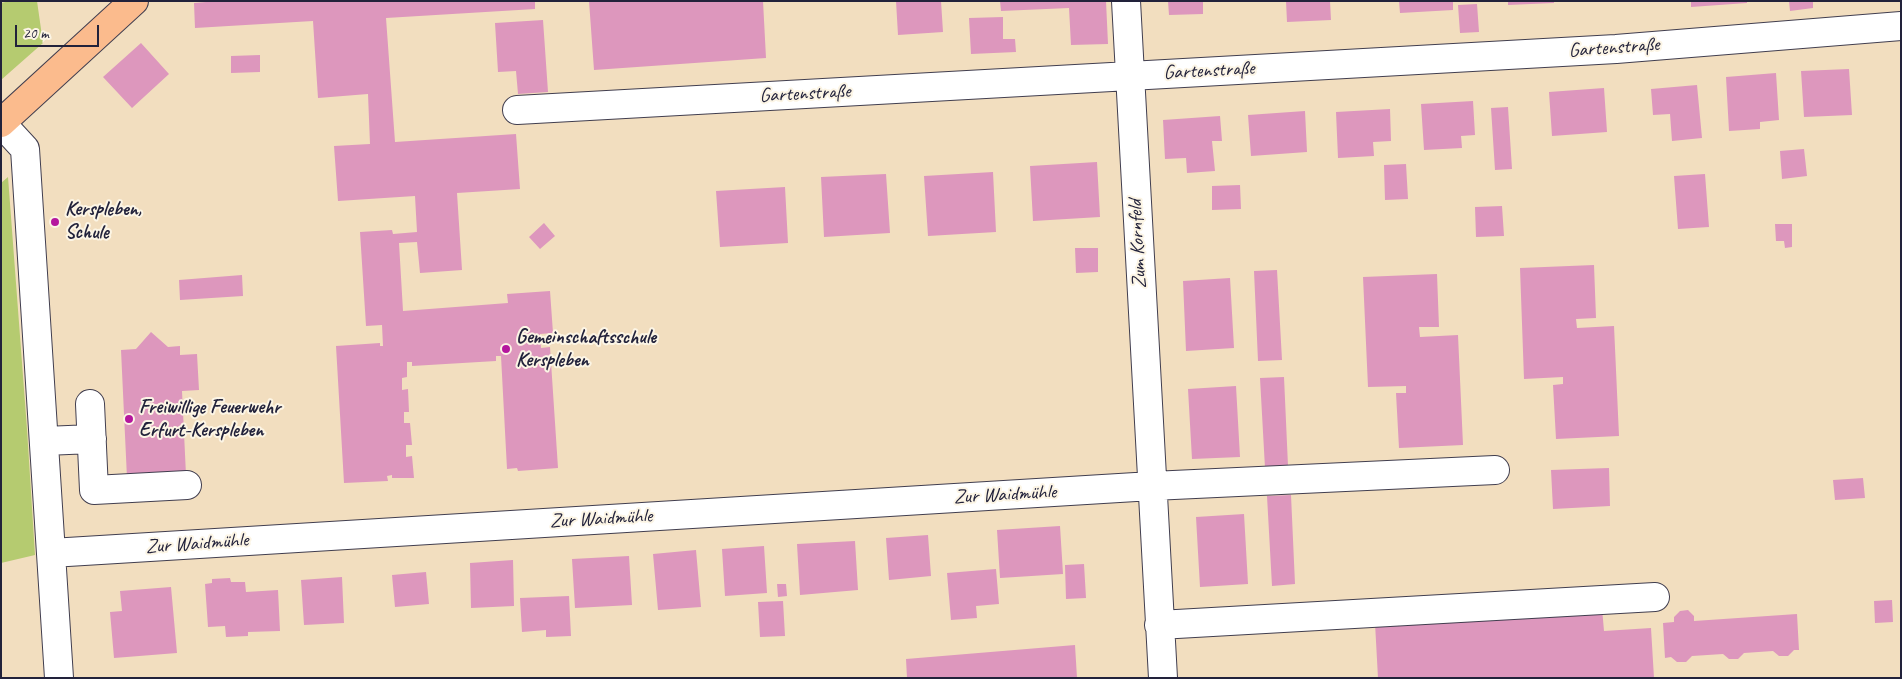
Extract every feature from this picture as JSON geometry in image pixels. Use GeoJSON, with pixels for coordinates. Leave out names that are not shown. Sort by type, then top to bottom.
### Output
{"type":"FeatureCollection","features":[{"type":"Feature","properties":{"kind":"main road"},"geometry":{"type":"LineString","coordinates":[[1,123],[134,1]]}},
{"type":"Feature","properties":{"kind":"street","name":"Zum Kornfeld"},"geometry":{"type":"LineString","coordinates":[[1126,1],[1163,678]]}},
{"type":"Feature","properties":{"kind":"street","name":"Gartenstraße"},"geometry":{"type":"LineString","coordinates":[[517,110],[1616,49],[1901,26]]}},
{"type":"Feature","properties":{"kind":"street"},"geometry":{"type":"LineString","coordinates":[[1,123],[24,150],[45,441],[59,678]]}},
{"type":"Feature","properties":{"kind":"street"},"geometry":{"type":"LineString","coordinates":[[90,404],[94,490],[187,485]]}},
{"type":"Feature","properties":{"kind":"street"},"geometry":{"type":"LineString","coordinates":[[45,441],[92,439]]}},
{"type":"Feature","properties":{"kind":"street"},"geometry":{"type":"LineString","coordinates":[[1152,486],[1495,470]]}},
{"type":"Feature","properties":{"kind":"street","name":"Zur Waidmühle"},"geometry":{"type":"LineString","coordinates":[[51,553],[1152,486]]}},
{"type":"Feature","properties":{"kind":"street"},"geometry":{"type":"LineString","coordinates":[[1159,625],[1655,597]]}},
{"type":"Feature","properties":{"kind":"green space"},"geometry":{"type":"Polygon","coordinates":[[[37,1],[43,43],[1,80],[1,3],[37,1]]]}},
{"type":"Feature","properties":{"kind":"green space"},"geometry":{"type":"Polygon","coordinates":[[[8,177],[35,555],[1,563],[1,183],[8,177]]]}},
{"type":"Feature","properties":{"kind":"building"},"geometry":{"type":"Polygon","coordinates":[[[218,1],[535,1],[535,9],[386,18],[395,142],[516,134],[520,189],[457,193],[462,270],[420,273],[417,242],[399,243],[403,311],[508,303],[507,294],[550,291],[553,333],[540,334],[541,348],[550,347],[558,468],[518,471],[517,468],[507,469],[501,356],[496,356],[496,361],[412,366],[412,362],[407,362],[407,377],[402,378],[402,390],[408,389],[409,412],[404,412],[404,423],[410,423],[412,445],[406,445],[406,457],[412,456],[414,478],[392,478],[392,475],[387,476],[388,481],[344,483],[336,346],[380,343],[380,346],[383,346],[382,325],[366,326],[360,232],[392,230],[393,234],[417,232],[415,196],[338,201],[334,146],[370,144],[368,94],[318,98],[313,21],[195,28],[194,3],[218,1]]]}},
{"type":"Feature","properties":{"kind":"building"},"geometry":{"type":"Polygon","coordinates":[[[589,1],[763,1],[766,58],[594,70],[589,1]]]}},
{"type":"Feature","properties":{"kind":"building"},"geometry":{"type":"Polygon","coordinates":[[[896,1],[941,1],[943,32],[898,35],[896,1]]]}},
{"type":"Feature","properties":{"kind":"building"},"geometry":{"type":"Polygon","coordinates":[[[1000,1],[1106,1],[1108,44],[1071,45],[1069,8],[1001,11],[1000,1]]]}},
{"type":"Feature","properties":{"kind":"building"},"geometry":{"type":"Polygon","coordinates":[[[1168,1],[1203,1],[1203,14],[1169,15],[1168,1]]]}},
{"type":"Feature","properties":{"kind":"building"},"geometry":{"type":"Polygon","coordinates":[[[1286,1],[1330,1],[1331,20],[1287,22],[1286,1]]]}},
{"type":"Feature","properties":{"kind":"building"},"geometry":{"type":"Polygon","coordinates":[[[1399,1],[1453,1],[1453,10],[1400,13],[1399,1]]]}},
{"type":"Feature","properties":{"kind":"building"},"geometry":{"type":"Polygon","coordinates":[[[1508,1],[1554,1],[1554,3],[1508,5],[1508,1]]]}},
{"type":"Feature","properties":{"kind":"building"},"geometry":{"type":"Polygon","coordinates":[[[1691,1],[1747,1],[1747,3],[1691,7],[1691,1]]]}},
{"type":"Feature","properties":{"kind":"building"},"geometry":{"type":"Polygon","coordinates":[[[1789,1],[1813,1],[1813,8],[1790,11],[1789,1]]]}},
{"type":"Feature","properties":{"kind":"building"},"geometry":{"type":"Polygon","coordinates":[[[1477,4],[1479,32],[1460,33],[1458,5],[1477,4]]]}},
{"type":"Feature","properties":{"kind":"building"},"geometry":{"type":"Polygon","coordinates":[[[1003,17],[1003,39],[1015,39],[1016,52],[971,54],[969,18],[1003,17]]]}},
{"type":"Feature","properties":{"kind":"building"},"geometry":{"type":"Polygon","coordinates":[[[543,20],[548,92],[518,94],[516,71],[498,72],[495,23],[543,20]]]}},
{"type":"Feature","properties":{"kind":"building"},"geometry":{"type":"Polygon","coordinates":[[[141,43],[169,74],[132,108],[103,77],[141,43]]]}},
{"type":"Feature","properties":{"kind":"building"},"geometry":{"type":"Polygon","coordinates":[[[260,55],[260,72],[231,73],[231,56],[260,55]]]}},
{"type":"Feature","properties":{"kind":"building"},"geometry":{"type":"Polygon","coordinates":[[[1849,69],[1852,115],[1804,117],[1801,71],[1849,69]]]}},
{"type":"Feature","properties":{"kind":"building"},"geometry":{"type":"Polygon","coordinates":[[[1776,73],[1779,120],[1760,122],[1760,129],[1729,131],[1726,77],[1776,73]]]}},
{"type":"Feature","properties":{"kind":"building"},"geometry":{"type":"Polygon","coordinates":[[[1697,85],[1702,138],[1672,141],[1670,114],[1653,115],[1651,89],[1697,85]]]}},
{"type":"Feature","properties":{"kind":"building"},"geometry":{"type":"Polygon","coordinates":[[[1604,88],[1607,132],[1552,136],[1549,92],[1604,88]]]}},
{"type":"Feature","properties":{"kind":"building"},"geometry":{"type":"Polygon","coordinates":[[[1473,101],[1475,135],[1461,136],[1462,148],[1424,150],[1421,104],[1473,101]]]}},
{"type":"Feature","properties":{"kind":"building"},"geometry":{"type":"Polygon","coordinates":[[[1508,107],[1512,169],[1495,170],[1491,108],[1508,107]]]}},
{"type":"Feature","properties":{"kind":"building"},"geometry":{"type":"Polygon","coordinates":[[[1390,109],[1391,141],[1373,142],[1374,156],[1338,158],[1336,112],[1390,109]]]}},
{"type":"Feature","properties":{"kind":"building"},"geometry":{"type":"Polygon","coordinates":[[[1305,111],[1307,152],[1251,156],[1248,115],[1305,111]]]}},
{"type":"Feature","properties":{"kind":"building"},"geometry":{"type":"Polygon","coordinates":[[[1220,116],[1222,141],[1212,141],[1215,171],[1187,173],[1186,158],[1165,159],[1163,120],[1220,116]]]}},
{"type":"Feature","properties":{"kind":"building"},"geometry":{"type":"Polygon","coordinates":[[[1804,149],[1807,176],[1782,179],[1780,151],[1804,149]]]}},
{"type":"Feature","properties":{"kind":"building"},"geometry":{"type":"Polygon","coordinates":[[[1097,162],[1100,217],[1033,221],[1030,166],[1097,162]]]}},
{"type":"Feature","properties":{"kind":"building"},"geometry":{"type":"Polygon","coordinates":[[[1406,164],[1408,199],[1385,200],[1384,165],[1406,164]]]}},
{"type":"Feature","properties":{"kind":"building"},"geometry":{"type":"Polygon","coordinates":[[[993,172],[996,232],[928,236],[924,176],[993,172]]]}},
{"type":"Feature","properties":{"kind":"building"},"geometry":{"type":"Polygon","coordinates":[[[886,174],[890,233],[824,237],[821,177],[886,174]]]}},
{"type":"Feature","properties":{"kind":"building"},"geometry":{"type":"Polygon","coordinates":[[[1705,174],[1709,227],[1678,229],[1674,176],[1705,174]]]}},
{"type":"Feature","properties":{"kind":"building"},"geometry":{"type":"Polygon","coordinates":[[[1240,185],[1241,209],[1212,210],[1212,186],[1240,185]]]}},
{"type":"Feature","properties":{"kind":"building"},"geometry":{"type":"Polygon","coordinates":[[[785,187],[788,243],[720,247],[716,191],[785,187]]]}},
{"type":"Feature","properties":{"kind":"building"},"geometry":{"type":"Polygon","coordinates":[[[1502,206],[1504,236],[1476,237],[1475,207],[1502,206]]]}},
{"type":"Feature","properties":{"kind":"building"},"geometry":{"type":"Polygon","coordinates":[[[544,223],[555,236],[540,249],[529,237],[544,223]]]}},
{"type":"Feature","properties":{"kind":"building"},"geometry":{"type":"Polygon","coordinates":[[[1775,224],[1792,224],[1792,247],[1785,248],[1784,241],[1776,241],[1775,224]]]}},
{"type":"Feature","properties":{"kind":"building"},"geometry":{"type":"Polygon","coordinates":[[[1075,248],[1098,248],[1098,272],[1076,273],[1075,248]]]}},
{"type":"Feature","properties":{"kind":"building"},"geometry":{"type":"Polygon","coordinates":[[[1594,265],[1596,318],[1576,319],[1577,328],[1614,326],[1619,436],[1556,439],[1553,385],[1563,384],[1563,377],[1524,379],[1520,268],[1594,265]]]}},
{"type":"Feature","properties":{"kind":"building"},"geometry":{"type":"Polygon","coordinates":[[[1277,270],[1282,360],[1258,361],[1254,271],[1277,270]]]}},
{"type":"Feature","properties":{"kind":"building"},"geometry":{"type":"Polygon","coordinates":[[[1437,274],[1439,327],[1419,327],[1420,337],[1458,335],[1463,445],[1399,448],[1396,393],[1406,393],[1406,386],[1368,387],[1363,277],[1437,274]]]}},
{"type":"Feature","properties":{"kind":"building"},"geometry":{"type":"Polygon","coordinates":[[[242,275],[243,296],[180,300],[179,280],[242,275]]]}},
{"type":"Feature","properties":{"kind":"building"},"geometry":{"type":"Polygon","coordinates":[[[1230,278],[1234,348],[1186,351],[1183,281],[1230,278]]]}},
{"type":"Feature","properties":{"kind":"building"},"geometry":{"type":"Polygon","coordinates":[[[151,332],[168,347],[180,346],[180,355],[197,354],[199,390],[182,391],[186,475],[127,478],[121,350],[136,349],[151,332]]]}},
{"type":"Feature","properties":{"kind":"building"},"geometry":{"type":"Polygon","coordinates":[[[1284,377],[1288,466],[1265,468],[1260,378],[1284,377]]]}},
{"type":"Feature","properties":{"kind":"building"},"geometry":{"type":"Polygon","coordinates":[[[1236,386],[1240,457],[1192,459],[1188,389],[1236,386]]]}},
{"type":"Feature","properties":{"kind":"building"},"geometry":{"type":"Polygon","coordinates":[[[1609,468],[1610,506],[1553,509],[1551,470],[1609,468]]]}},
{"type":"Feature","properties":{"kind":"building"},"geometry":{"type":"Polygon","coordinates":[[[1863,478],[1865,498],[1835,500],[1833,480],[1863,478]]]}},
{"type":"Feature","properties":{"kind":"building"},"geometry":{"type":"Polygon","coordinates":[[[1291,495],[1295,584],[1272,586],[1267,496],[1291,495]]]}},
{"type":"Feature","properties":{"kind":"building"},"geometry":{"type":"Polygon","coordinates":[[[1244,514],[1248,584],[1200,587],[1196,517],[1244,514]]]}},
{"type":"Feature","properties":{"kind":"building"},"geometry":{"type":"Polygon","coordinates":[[[1060,526],[1063,574],[1000,578],[997,530],[1060,526]]]}},
{"type":"Feature","properties":{"kind":"building"},"geometry":{"type":"Polygon","coordinates":[[[928,535],[931,576],[889,580],[886,538],[928,535]]]}},
{"type":"Feature","properties":{"kind":"building"},"geometry":{"type":"Polygon","coordinates":[[[855,541],[858,590],[800,595],[797,544],[855,541]]]}},
{"type":"Feature","properties":{"kind":"building"},"geometry":{"type":"Polygon","coordinates":[[[764,546],[767,593],[725,596],[722,549],[764,546]]]}},
{"type":"Feature","properties":{"kind":"building"},"geometry":{"type":"Polygon","coordinates":[[[696,550],[701,607],[658,610],[653,554],[696,550]]]}},
{"type":"Feature","properties":{"kind":"building"},"geometry":{"type":"Polygon","coordinates":[[[629,556],[632,605],[575,608],[572,559],[629,556]]]}},
{"type":"Feature","properties":{"kind":"building"},"geometry":{"type":"Polygon","coordinates":[[[513,560],[514,606],[471,608],[470,563],[513,560]]]}},
{"type":"Feature","properties":{"kind":"building"},"geometry":{"type":"Polygon","coordinates":[[[1084,564],[1086,598],[1066,599],[1065,565],[1084,564]]]}},
{"type":"Feature","properties":{"kind":"building"},"geometry":{"type":"Polygon","coordinates":[[[996,569],[999,604],[976,606],[977,618],[951,620],[947,573],[996,569]]]}},
{"type":"Feature","properties":{"kind":"building"},"geometry":{"type":"Polygon","coordinates":[[[426,572],[429,604],[395,607],[392,575],[426,572]]]}},
{"type":"Feature","properties":{"kind":"building"},"geometry":{"type":"Polygon","coordinates":[[[342,577],[344,623],[304,625],[301,580],[342,577]]]}},
{"type":"Feature","properties":{"kind":"building"},"geometry":{"type":"Polygon","coordinates":[[[230,578],[231,582],[245,582],[246,592],[278,590],[280,631],[248,632],[248,636],[226,637],[225,626],[208,627],[205,584],[212,583],[212,579],[230,578]]]}},
{"type":"Feature","properties":{"kind":"building"},"geometry":{"type":"Polygon","coordinates":[[[777,584],[786,584],[787,596],[778,597],[777,584]]]}},
{"type":"Feature","properties":{"kind":"building"},"geometry":{"type":"Polygon","coordinates":[[[171,587],[177,653],[114,658],[110,612],[122,611],[120,591],[171,587]]]}},
{"type":"Feature","properties":{"kind":"building"},"geometry":{"type":"Polygon","coordinates":[[[569,596],[571,636],[546,637],[546,630],[522,632],[520,598],[569,596]]]}},
{"type":"Feature","properties":{"kind":"building"},"geometry":{"type":"Polygon","coordinates":[[[1892,600],[1893,622],[1875,623],[1874,601],[1892,600]]]}},
{"type":"Feature","properties":{"kind":"building"},"geometry":{"type":"Polygon","coordinates":[[[783,601],[785,636],[760,637],[758,602],[783,601]]]}},
{"type":"Feature","properties":{"kind":"building"},"geometry":{"type":"Polygon","coordinates":[[[1602,608],[1604,631],[1651,628],[1654,678],[1378,678],[1375,623],[1602,608]]]}},
{"type":"Feature","properties":{"kind":"building"},"geometry":{"type":"Polygon","coordinates":[[[1688,610],[1694,616],[1694,621],[1797,614],[1799,650],[1794,650],[1788,656],[1779,656],[1773,651],[1744,653],[1738,659],[1729,659],[1723,654],[1692,656],[1686,662],[1677,662],[1671,657],[1665,658],[1663,623],[1674,622],[1674,617],[1680,611],[1688,610]]]}},
{"type":"Feature","properties":{"kind":"building"},"geometry":{"type":"Polygon","coordinates":[[[1075,645],[1077,678],[907,678],[906,659],[1075,645]]]}},
{"type":"Feature","properties":{"kind":"place","name":"Kerspleben, Schule"},"geometry":{"type":"Point","coordinates":[55,222]}},
{"type":"Feature","properties":{"kind":"place","name":"Gemeinschaftsschule Kerspleben"},"geometry":{"type":"Point","coordinates":[506,349]}},
{"type":"Feature","properties":{"kind":"place","name":"Freiwillige Feuerwehr Erfurt-Kerspleben"},"geometry":{"type":"Point","coordinates":[129,419]}}]}
